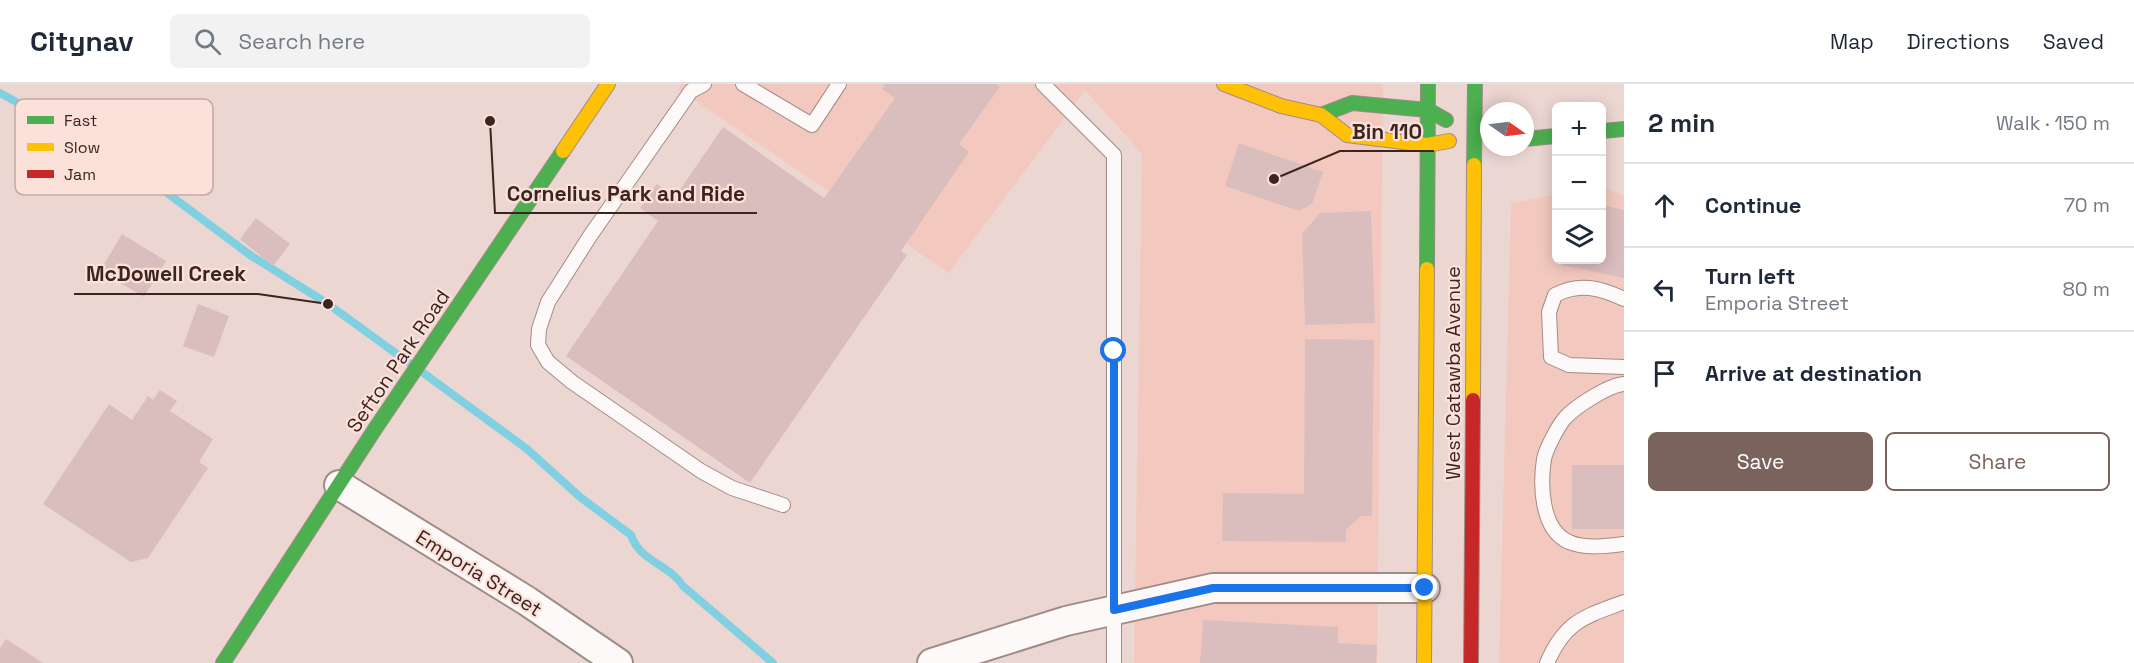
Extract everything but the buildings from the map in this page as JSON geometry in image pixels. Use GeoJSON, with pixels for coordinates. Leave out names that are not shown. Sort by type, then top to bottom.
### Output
{"type":"FeatureCollection","features":[{"type":"Feature","properties":{"kind":"street","name":"Sefton Park Road"},"geometry":{"type":"LineString","coordinates":[[223,663],[339,485],[608,84]]}},
{"type":"Feature","properties":{"kind":"street"},"geometry":{"type":"LineString","coordinates":[[1224,84],[1281,106],[1321,115],[1347,135],[1427,145],[1465,130]]}},
{"type":"Feature","properties":{"kind":"street","name":"West Catawba Avenue"},"geometry":{"type":"LineString","coordinates":[[1424,663],[1428,84]]}},
{"type":"Feature","properties":{"kind":"street","name":"West Catawba Avenue"},"geometry":{"type":"LineString","coordinates":[[1471,663],[1465,130],[1475,84]]}},
{"type":"Feature","properties":{"kind":"street"},"geometry":{"type":"LineString","coordinates":[[1321,115],[1352,103],[1428,110],[1465,130],[1480,134]]}},
{"type":"Feature","properties":{"kind":"street"},"geometry":{"type":"LineString","coordinates":[[1606,131],[1624,129]]}},
{"type":"Feature","properties":{"kind":"street"},"geometry":{"type":"LineString","coordinates":[[1534,138],[1552,136]]}},
{"type":"Feature","properties":{"kind":"street","name":"Emporia Street"},"geometry":{"type":"LineString","coordinates":[[339,485],[526,602],[618,663]]}},
{"type":"Feature","properties":{"kind":"street"},"geometry":{"type":"LineString","coordinates":[[932,663],[1066,621],[1213,588],[1425,588]]}},
{"type":"Feature","properties":{"kind":"lane"},"geometry":{"type":"LineString","coordinates":[[704,84],[691,91],[590,236],[548,302],[539,328],[538,345],[548,362],[572,382],[701,471],[732,488],[783,505]]}},
{"type":"Feature","properties":{"kind":"lane"},"geometry":{"type":"LineString","coordinates":[[743,84],[812,125],[839,84]]}},
{"type":"Feature","properties":{"kind":"lane"},"geometry":{"type":"LineString","coordinates":[[1043,84],[1114,155],[1114,663]]}},
{"type":"Feature","properties":{"kind":"lane"},"geometry":{"type":"LineString","coordinates":[[1624,299],[1600,287],[1568,288],[1555,295],[1549,321],[1551,357],[1569,365],[1624,367]]}},
{"type":"Feature","properties":{"kind":"lane"},"geometry":{"type":"LineString","coordinates":[[1624,384],[1612,385],[1565,418],[1544,457],[1544,509],[1553,529],[1569,542],[1600,546],[1624,544]]}},
{"type":"Feature","properties":{"kind":"lane"},"geometry":{"type":"LineString","coordinates":[[1547,663],[1557,639],[1581,618],[1624,602]]}},
{"type":"Feature","properties":{"kind":"shaded area"},"geometry":{"type":"Polygon","coordinates":[[[681,84],[1383,84],[1377,663],[1134,663],[1142,154],[1085,90],[949,273],[678,89],[681,84]]]}},
{"type":"Feature","properties":{"kind":"shaded area"},"geometry":{"type":"Polygon","coordinates":[[[1606,189],[1624,195],[1624,663],[1499,663],[1511,203],[1552,196],[1552,264],[1606,264],[1606,189]]]}},
{"type":"Feature","properties":{"kind":"waterway"},"geometry":{"type":"LineString","coordinates":[[0,93],[15,101]]}},
{"type":"Feature","properties":{"kind":"waterway"},"geometry":{"type":"LineString","coordinates":[[170,195],[250,255],[328,304],[412,365]]}},
{"type":"Feature","properties":{"kind":"waterway"},"geometry":{"type":"LineString","coordinates":[[422,372],[527,449],[580,497],[631,535],[641,551],[671,573],[683,586],[773,663]]}},
{"type":"Feature","properties":{"kind":"traffic: fast"},"geometry":{"type":"LineString","coordinates":[[1427,269],[1428,84]]}},
{"type":"Feature","properties":{"kind":"traffic: fast"},"geometry":{"type":"LineString","coordinates":[[1474,165],[1475,84]]}},
{"type":"Feature","properties":{"kind":"traffic: fast"},"geometry":{"type":"LineString","coordinates":[[1321,115],[1352,103],[1428,110],[1446,120]]}},
{"type":"Feature","properties":{"kind":"traffic: fast"},"geometry":{"type":"LineString","coordinates":[[1606,131],[1624,129]]}},
{"type":"Feature","properties":{"kind":"traffic: fast"},"geometry":{"type":"LineString","coordinates":[[1534,138],[1552,136]]}},
{"type":"Feature","properties":{"kind":"traffic: fast"},"geometry":{"type":"LineString","coordinates":[[223,663],[375,429],[563,151]]}},
{"type":"Feature","properties":{"kind":"traffic: slow"},"geometry":{"type":"LineString","coordinates":[[563,151],[608,84]]}},
{"type":"Feature","properties":{"kind":"traffic: slow"},"geometry":{"type":"LineString","coordinates":[[1224,84],[1281,106],[1321,115],[1347,135],[1427,145],[1449,141]]}},
{"type":"Feature","properties":{"kind":"traffic: slow"},"geometry":{"type":"LineString","coordinates":[[1473,400],[1474,165]]}},
{"type":"Feature","properties":{"kind":"traffic: slow"},"geometry":{"type":"LineString","coordinates":[[1424,663],[1427,269]]}},
{"type":"Feature","properties":{"kind":"traffic: jam"},"geometry":{"type":"LineString","coordinates":[[1471,663],[1473,400]]}},
{"type":"Feature","properties":{"kind":"place","name":"Cornelius Park and Ride"},"geometry":{"type":"Point","coordinates":[490,121]}},
{"type":"Feature","properties":{"kind":"place","name":"Bin 110"},"geometry":{"type":"Point","coordinates":[1274,179]}},
{"type":"Feature","properties":{"kind":"place","name":"McDowell Creek"},"geometry":{"type":"Point","coordinates":[328,304]}},
{"type":"Feature","properties":{"kind":"route"},"geometry":{"type":"LineString","coordinates":[[1114,351],[1114,610],[1213,588],[1425,588]]}}]}
